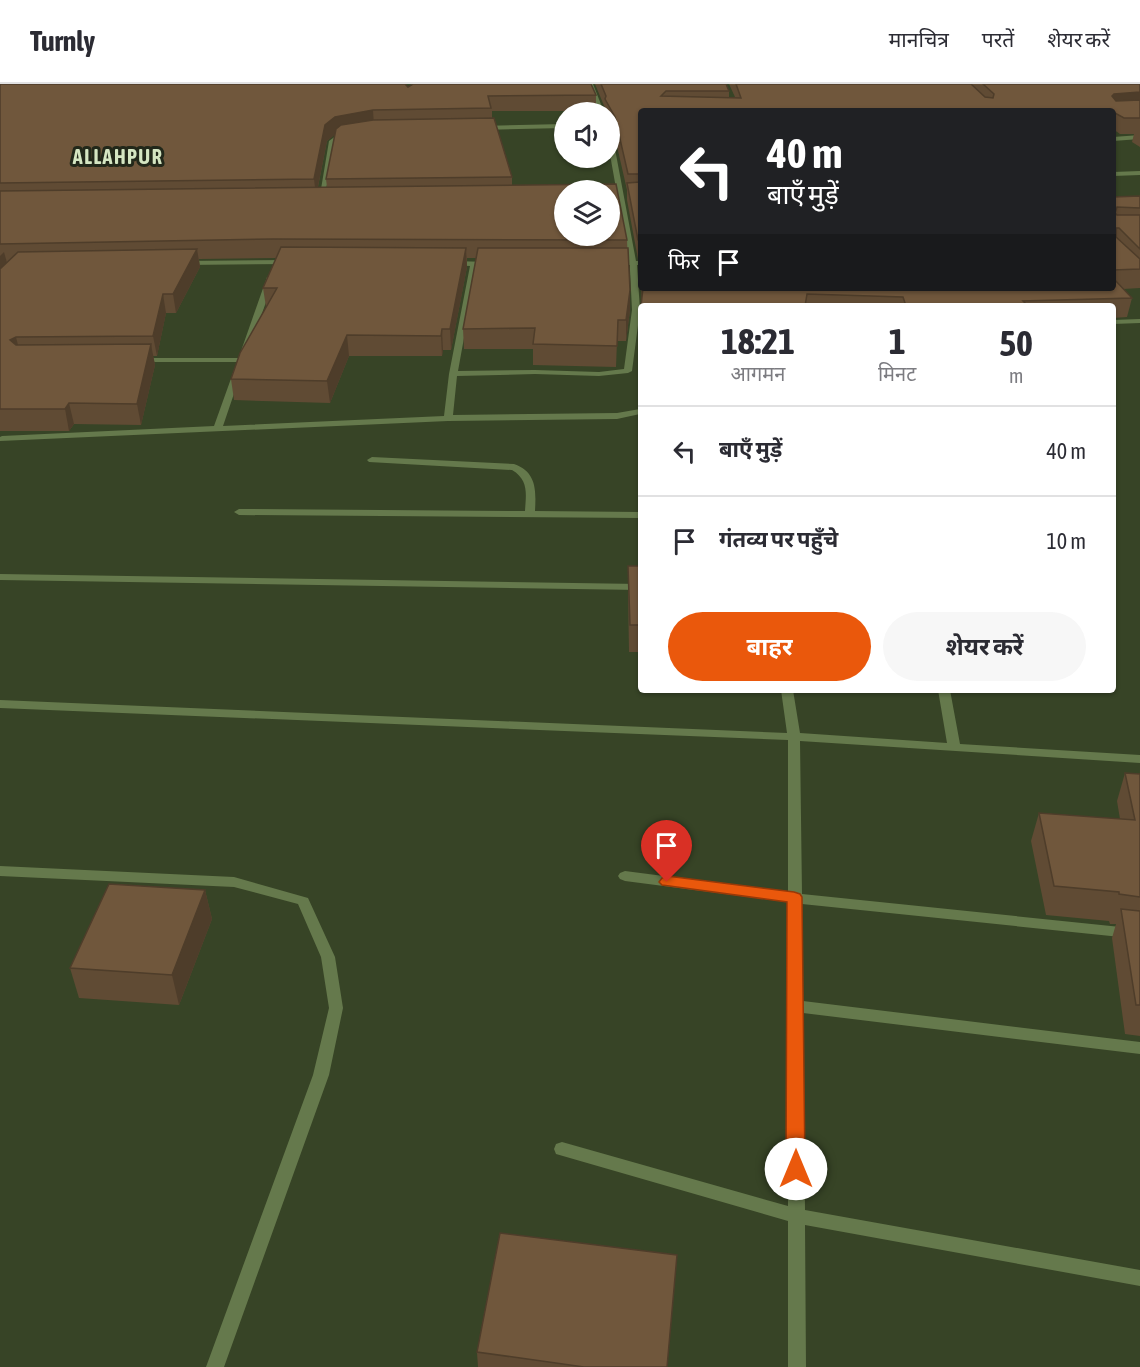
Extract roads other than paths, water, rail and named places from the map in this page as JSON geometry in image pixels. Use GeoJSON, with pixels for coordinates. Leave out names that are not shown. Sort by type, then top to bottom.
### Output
{"type":"FeatureCollection","features":[{"type":"Feature","properties":{"kind":"street"},"geometry":{"type":"LineString","coordinates":[[590,84],[598,102]]}},
{"type":"Feature","properties":{"kind":"street"},"geometry":{"type":"LineString","coordinates":[[469,128],[554,126]]}},
{"type":"Feature","properties":{"kind":"street"},"geometry":{"type":"LineString","coordinates":[[321,200],[332,141],[339,136],[353,133]]}},
{"type":"Feature","properties":{"kind":"street"},"geometry":{"type":"LineString","coordinates":[[1116,139],[1140,137]]}},
{"type":"Feature","properties":{"kind":"street"},"geometry":{"type":"LineString","coordinates":[[1116,174],[1140,173]]}},
{"type":"Feature","properties":{"kind":"street"},"geometry":{"type":"LineString","coordinates":[[453,374],[535,372],[599,374],[628,371],[636,310],[637,263],[620,195],[630,195]]}},
{"type":"Feature","properties":{"kind":"street"},"geometry":{"type":"LineString","coordinates":[[309,200],[332,200]]}},
{"type":"Feature","properties":{"kind":"street"},"geometry":{"type":"LineString","coordinates":[[218,428],[275,262]]}},
{"type":"Feature","properties":{"kind":"street"},"geometry":{"type":"LineString","coordinates":[[171,263],[299,262]]}},
{"type":"Feature","properties":{"kind":"street"},"geometry":{"type":"LineString","coordinates":[[443,263],[496,264]]}},
{"type":"Feature","properties":{"kind":"street"},"geometry":{"type":"LineString","coordinates":[[599,263],[637,263]]}},
{"type":"Feature","properties":{"kind":"street"},"geometry":{"type":"LineString","coordinates":[[448,418],[453,374],[474,264]]}},
{"type":"Feature","properties":{"kind":"street"},"geometry":{"type":"LineString","coordinates":[[1116,322],[1140,321]]}},
{"type":"Feature","properties":{"kind":"street"},"geometry":{"type":"LineString","coordinates":[[125,361],[242,360]]}},
{"type":"Feature","properties":{"kind":"street"},"geometry":{"type":"LineString","coordinates":[[2,439],[448,418],[617,416],[638,412]]}},
{"type":"Feature","properties":{"kind":"street"},"geometry":{"type":"LineString","coordinates":[[372,460],[514,467],[526,473],[531,482],[530,514]]}},
{"type":"Feature","properties":{"kind":"street"},"geometry":{"type":"LineString","coordinates":[[239,512],[638,514]]}},
{"type":"Feature","properties":{"kind":"street"},"geometry":{"type":"LineString","coordinates":[[0,577],[638,586]]}},
{"type":"Feature","properties":{"kind":"street"},"geometry":{"type":"LineString","coordinates":[[787,693],[794,736],[796,1367]]}},
{"type":"Feature","properties":{"kind":"street"},"geometry":{"type":"LineString","coordinates":[[945,693],[954,747]]}},
{"type":"Feature","properties":{"kind":"street"},"geometry":{"type":"LineString","coordinates":[[0,704],[794,736],[1140,759]]}},
{"type":"Feature","properties":{"kind":"street"},"geometry":{"type":"LineString","coordinates":[[0,871],[234,882],[303,901],[328,957],[336,1008],[321,1075],[215,1367]]}},
{"type":"Feature","properties":{"kind":"street"},"geometry":{"type":"LineString","coordinates":[[625,876],[794,897],[1140,934]]}},
{"type":"Feature","properties":{"kind":"street"},"geometry":{"type":"LineString","coordinates":[[795,1006],[1140,1048]]}},
{"type":"Feature","properties":{"kind":"street"},"geometry":{"type":"LineString","coordinates":[[562,1149],[796,1216],[1140,1278]]}},
{"type":"Feature","properties":{"kind":"district","name":"ALLAHPUR"},"geometry":{"type":"Point","coordinates":[118,157]}}]}
